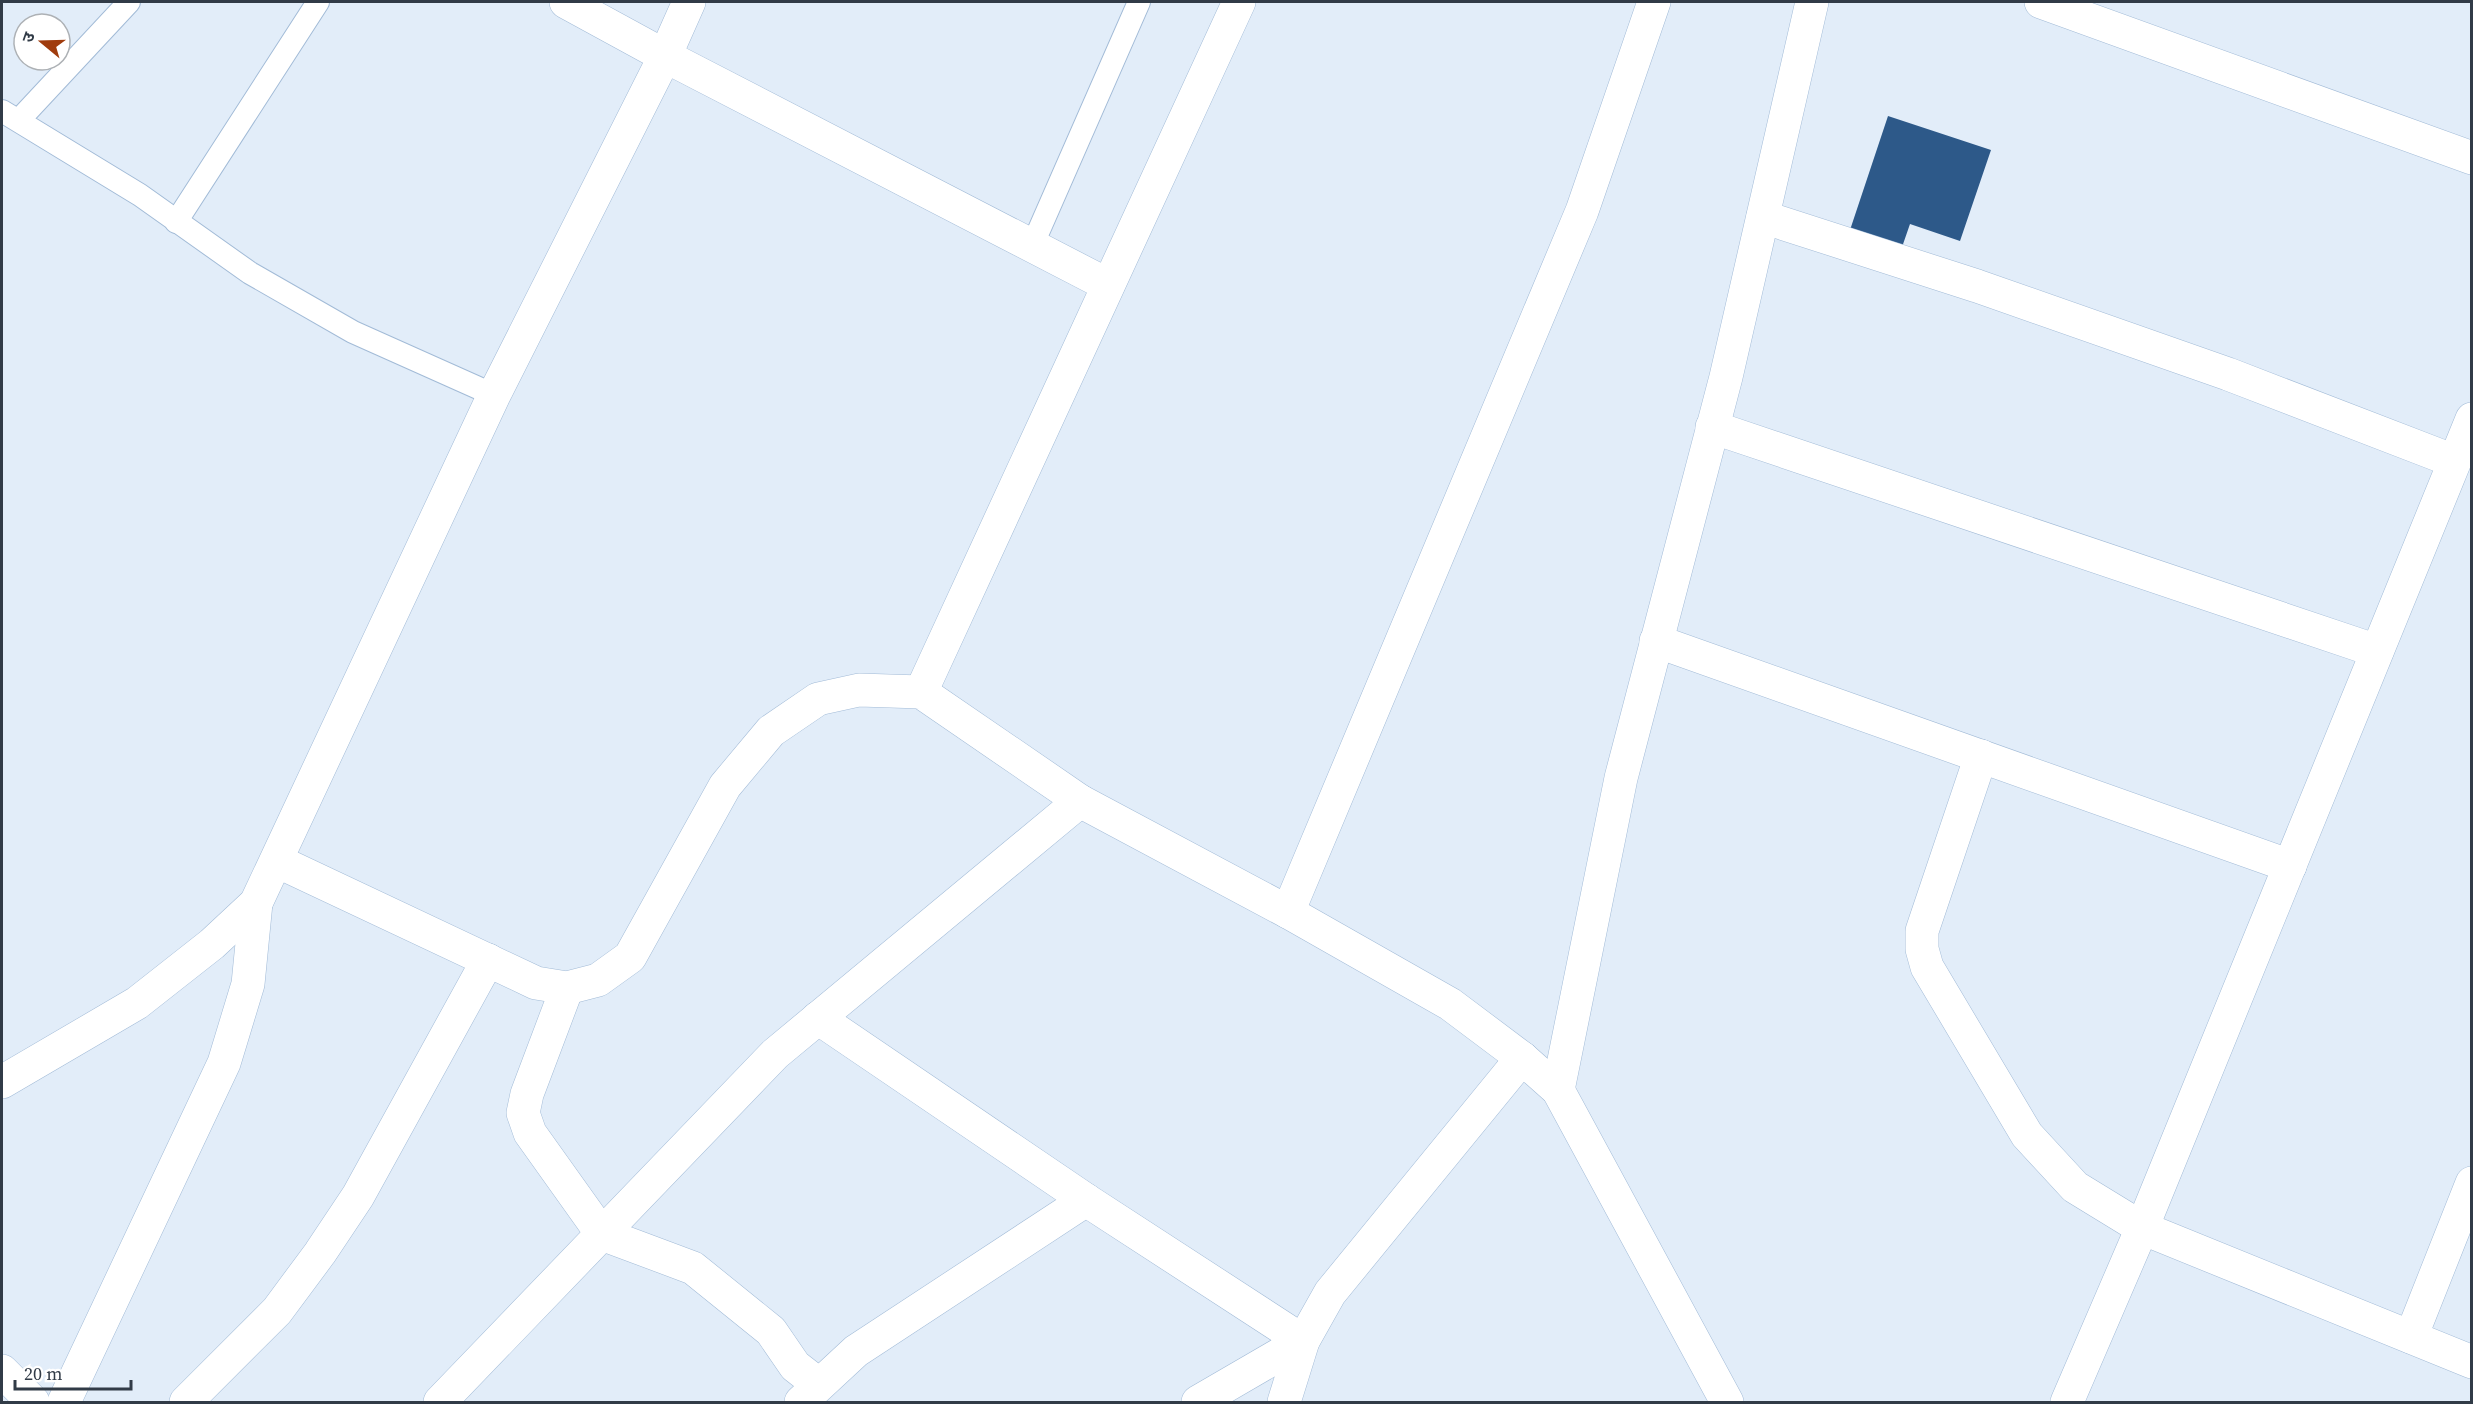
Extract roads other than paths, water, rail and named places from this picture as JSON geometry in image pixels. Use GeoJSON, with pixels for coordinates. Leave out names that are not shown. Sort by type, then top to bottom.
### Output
{"type":"FeatureCollection","features":[{"type":"Feature","properties":{"kind":"street"},"geometry":{"type":"LineString","coordinates":[[2,1082],[137,1003],[212,944],[256,903],[494,395],[665,56],[689,2]]}},
{"type":"Feature","properties":{"kind":"street"},"geometry":{"type":"LineString","coordinates":[[921,692],[1239,2]]}},
{"type":"Feature","properties":{"kind":"street"},"geometry":{"type":"LineString","coordinates":[[1288,912],[1581,211],[1654,2]]}},
{"type":"Feature","properties":{"kind":"street"},"geometry":{"type":"LineString","coordinates":[[1558,1090],[1621,778],[1712,427],[1812,2]]}},
{"type":"Feature","properties":{"kind":"street"},"geometry":{"type":"LineString","coordinates":[[2041,2],[2472,158]]}},
{"type":"Feature","properties":{"kind":"street"},"geometry":{"type":"LineString","coordinates":[[570,3],[665,56],[1108,285]]}},
{"type":"Feature","properties":{"kind":"street"},"geometry":{"type":"LineString","coordinates":[[1762,217],[1977,286],[2228,374],[2454,461]]}},
{"type":"Feature","properties":{"kind":"street"},"geometry":{"type":"LineString","coordinates":[[2067,1402],[2142,1228],[2472,419]]}},
{"type":"Feature","properties":{"kind":"street"},"geometry":{"type":"LineString","coordinates":[[1712,427],[2377,651]]}},
{"type":"Feature","properties":{"kind":"street"},"geometry":{"type":"LineString","coordinates":[[1656,641],[2290,866]]}},
{"type":"Feature","properties":{"kind":"street"},"geometry":{"type":"LineString","coordinates":[[277,861],[536,983],[567,988],[598,980],[630,957],[725,786],[771,731],[818,699],[859,690],[921,692],[1080,801],[1288,912],[1450,1004],[1522,1058],[1558,1090],[1727,1402]]}},
{"type":"Feature","properties":{"kind":"street"},"geometry":{"type":"LineString","coordinates":[[1981,756],[1922,931],[1922,950],[1927,967],[2027,1135],[2075,1187],[2142,1228],[2472,1362]]}},
{"type":"Feature","properties":{"kind":"street"},"geometry":{"type":"LineString","coordinates":[[440,1402],[775,1054],[1080,801]]}},
{"type":"Feature","properties":{"kind":"street"},"geometry":{"type":"LineString","coordinates":[[64,1402],[224,1063],[248,984],[256,903]]}},
{"type":"Feature","properties":{"kind":"street"},"geometry":{"type":"LineString","coordinates":[[186,1402],[278,1311],[320,1253],[358,1196],[488,960]]}},
{"type":"Feature","properties":{"kind":"street"},"geometry":{"type":"LineString","coordinates":[[567,988],[527,1094],[523,1113],[530,1132],[602,1234],[693,1268],[771,1331],[795,1366],[809,1393],[856,1351],[1086,1200]]}},
{"type":"Feature","properties":{"kind":"street"},"geometry":{"type":"LineString","coordinates":[[818,1018],[1086,1200],[1303,1341]]}},
{"type":"Feature","properties":{"kind":"street"},"geometry":{"type":"LineString","coordinates":[[1284,1402],[1303,1341],[1336,1285],[1522,1058]]}},
{"type":"Feature","properties":{"kind":"street"},"geometry":{"type":"LineString","coordinates":[[2411,1337],[2472,1183]]}},
{"type":"Feature","properties":{"kind":"street"},"geometry":{"type":"LineString","coordinates":[[1198,1402],[1303,1341]]}},
{"type":"Feature","properties":{"kind":"street"},"geometry":{"type":"LineString","coordinates":[[2,1371],[33,1402]]}},
{"type":"Feature","properties":{"kind":"lane"},"geometry":{"type":"LineString","coordinates":[[129,2],[10,116],[140,195],[250,273],[353,332],[494,395]]}},
{"type":"Feature","properties":{"kind":"lane"},"geometry":{"type":"LineString","coordinates":[[177,222],[318,2]]}},
{"type":"Feature","properties":{"kind":"lane"},"geometry":{"type":"LineString","coordinates":[[1032,246],[1139,2]]}}]}
